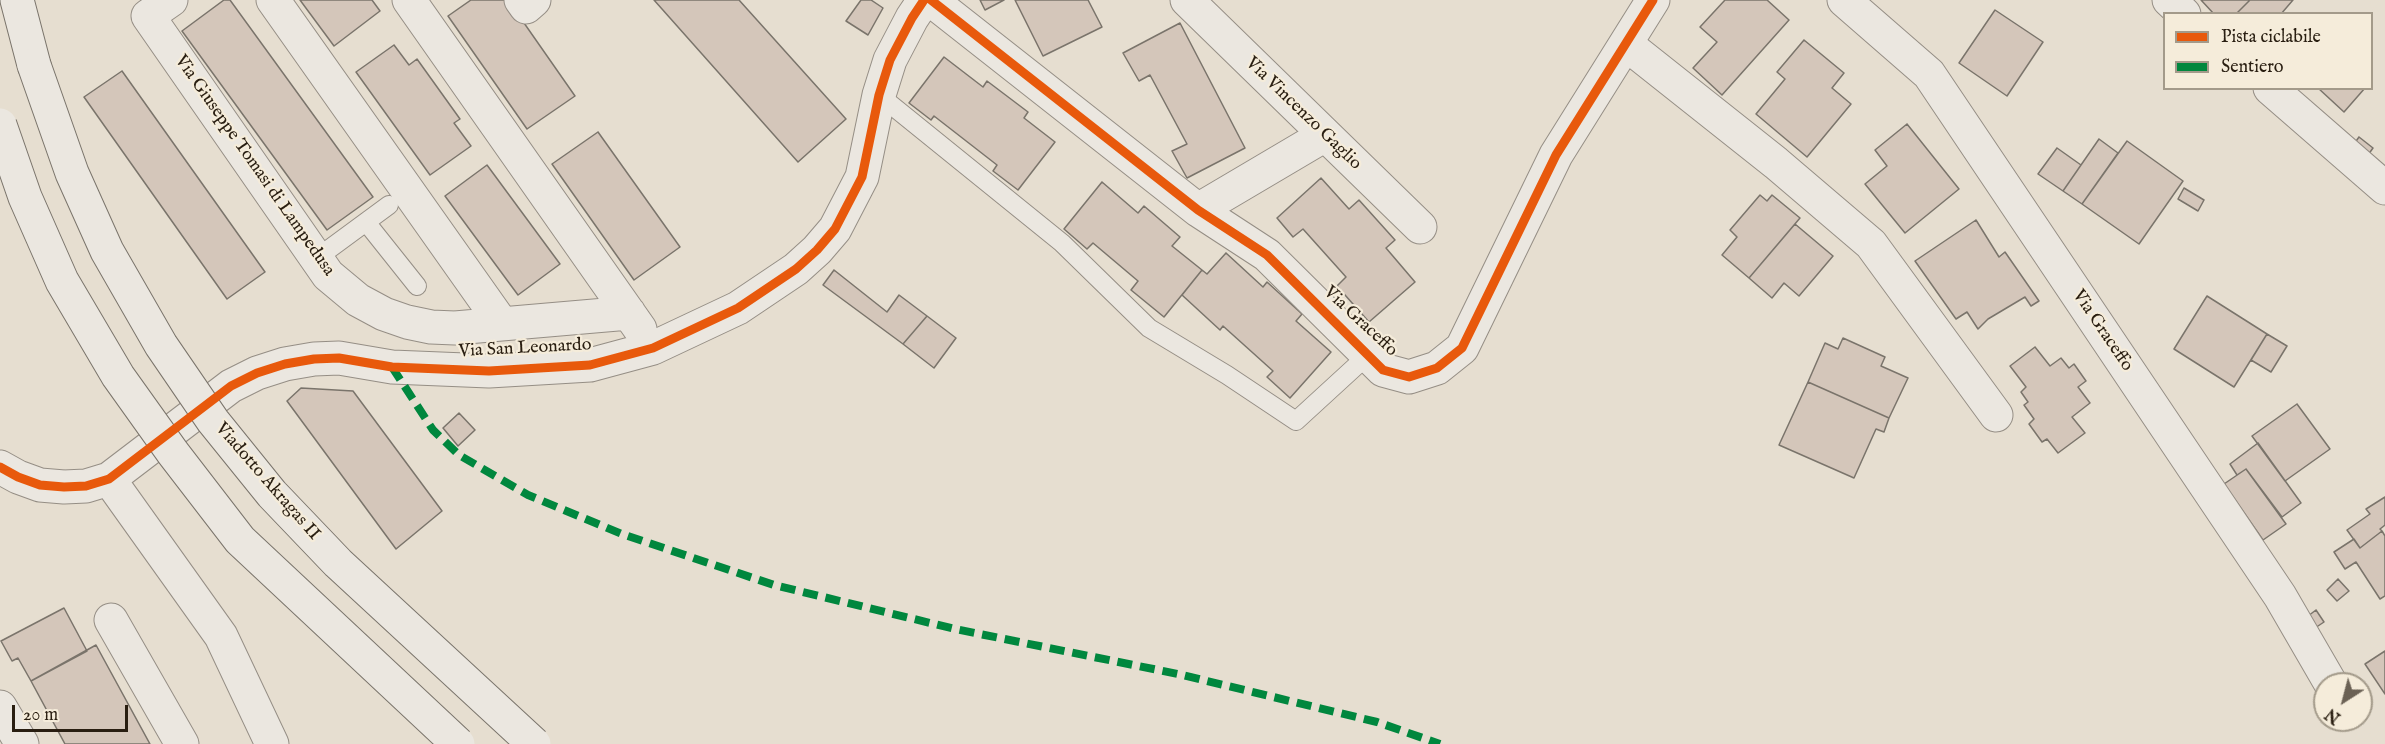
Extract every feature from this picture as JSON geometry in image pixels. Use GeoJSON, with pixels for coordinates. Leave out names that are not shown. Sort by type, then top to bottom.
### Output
{"type":"FeatureCollection","features":[{"type":"Feature","properties":{"kind":"street","name":"Viadotto Akragas II"},"geometry":{"type":"LineString","coordinates":[[17,0],[34,65],[72,173],[107,251],[160,345],[213,421],[272,494],[338,563],[534,744]]}},
{"type":"Feature","properties":{"kind":"street","name":"Via Giuseppe Tomasi di Lampedusa"},"geometry":{"type":"LineString","coordinates":[[171,0],[148,16],[328,275],[345,291],[384,314],[431,327],[455,328],[629,313]]}},
{"type":"Feature","properties":{"kind":"street"},"geometry":{"type":"LineString","coordinates":[[273,0],[502,324]]}},
{"type":"Feature","properties":{"kind":"street","name":"Via San Leonardo"},"geometry":{"type":"LineString","coordinates":[[109,479],[231,386],[257,373],[285,364],[339,358],[392,367],[489,372],[590,365],[652,348],[738,308],[796,269],[836,230],[862,177],[879,95],[890,60],[924,0]]}},
{"type":"Feature","properties":{"kind":"street","name":"Via Graceffo"},"geometry":{"type":"LineString","coordinates":[[931,0],[1198,210],[1267,255],[1383,370],[1409,377],[1437,368],[1462,348],[1556,155],[1653,0]]}},
{"type":"Feature","properties":{"kind":"street","name":"Via Vincenzo Gaglio"},"geometry":{"type":"LineString","coordinates":[[1187,0],[1420,227]]}},
{"type":"Feature","properties":{"kind":"street","name":"Via Graceffo"},"geometry":{"type":"LineString","coordinates":[[1844,0],[1929,74],[2280,596],[2324,672]]}},
{"type":"Feature","properties":{"kind":"street"},"geometry":{"type":"LineString","coordinates":[[2169,0],[2182,12]]}},
{"type":"Feature","properties":{"kind":"street"},"geometry":{"type":"LineString","coordinates":[[416,3],[652,348]]}},
{"type":"Feature","properties":{"kind":"street"},"geometry":{"type":"LineString","coordinates":[[1626,44],[1776,163],[1871,244],[1996,415]]}},
{"type":"Feature","properties":{"kind":"street"},"geometry":{"type":"LineString","coordinates":[[2272,90],[2385,189]]}},
{"type":"Feature","properties":{"kind":"street"},"geometry":{"type":"LineString","coordinates":[[0,125],[25,197],[62,281],[118,376],[173,453],[240,540],[458,744]]}},
{"type":"Feature","properties":{"kind":"street"},"geometry":{"type":"LineString","coordinates":[[1198,210],[1325,135]]}},
{"type":"Feature","properties":{"kind":"street"},"geometry":{"type":"LineString","coordinates":[[0,467],[18,477],[40,484],[64,487],[86,486],[109,479],[221,636],[272,744]]}},
{"type":"Feature","properties":{"kind":"street"},"geometry":{"type":"LineString","coordinates":[[111,620],[182,744]]}},
{"type":"Feature","properties":{"kind":"street"},"geometry":{"type":"LineString","coordinates":[[0,707],[22,744]]}},
{"type":"Feature","properties":{"kind":"lane"},"geometry":{"type":"LineString","coordinates":[[879,95],[1062,243],[1149,328],[1227,375],[1296,421],[1368,355]]}},
{"type":"Feature","properties":{"kind":"lane"},"geometry":{"type":"LineString","coordinates":[[317,258],[389,205]]}},
{"type":"Feature","properties":{"kind":"lane"},"geometry":{"type":"LineString","coordinates":[[366,222],[417,286]]}},
{"type":"Feature","properties":{"kind":"building"},"geometry":{"type":"Polygon","coordinates":[[[224,0],[230,0],[373,197],[327,230],[182,31],[224,0]]]}},
{"type":"Feature","properties":{"kind":"building"},"geometry":{"type":"Polygon","coordinates":[[[300,0],[372,0],[380,11],[334,46],[300,0]]]}},
{"type":"Feature","properties":{"kind":"building"},"geometry":{"type":"Polygon","coordinates":[[[471,0],[508,0],[575,96],[527,129],[448,16],[471,0]]]}},
{"type":"Feature","properties":{"kind":"building"},"geometry":{"type":"Polygon","coordinates":[[[654,0],[739,0],[846,119],[798,162],[654,0]]]}},
{"type":"Feature","properties":{"kind":"building"},"geometry":{"type":"Polygon","coordinates":[[[861,0],[871,0],[883,8],[868,35],[846,21],[861,0]]]}},
{"type":"Feature","properties":{"kind":"building"},"geometry":{"type":"Polygon","coordinates":[[[980,0],[1004,0],[985,10],[980,0]]]}},
{"type":"Feature","properties":{"kind":"building"},"geometry":{"type":"Polygon","coordinates":[[[1015,0],[1088,0],[1102,27],[1043,56],[1015,0]]]}},
{"type":"Feature","properties":{"kind":"building"},"geometry":{"type":"Polygon","coordinates":[[[1725,0],[1767,0],[1789,20],[1722,95],[1693,68],[1717,42],[1700,27],[1725,0]]]}},
{"type":"Feature","properties":{"kind":"building"},"geometry":{"type":"Polygon","coordinates":[[[2201,0],[2250,0],[2238,12],[2212,12],[2201,0]]]}},
{"type":"Feature","properties":{"kind":"building"},"geometry":{"type":"Polygon","coordinates":[[[2250,0],[2293,0],[2283,12],[2238,12],[2250,0]]]}},
{"type":"Feature","properties":{"kind":"building"},"geometry":{"type":"Polygon","coordinates":[[[1995,10],[2043,42],[2007,96],[1959,63],[1995,10]]]}},
{"type":"Feature","properties":{"kind":"building"},"geometry":{"type":"Polygon","coordinates":[[[1180,23],[1245,148],[1187,178],[1172,151],[1187,144],[1150,75],[1139,81],[1123,53],[1180,23]]]}},
{"type":"Feature","properties":{"kind":"building"},"geometry":{"type":"Polygon","coordinates":[[[1804,40],[1844,73],[1832,88],[1851,104],[1807,157],[1756,114],[1785,79],[1777,72],[1804,40]]]}},
{"type":"Feature","properties":{"kind":"building"},"geometry":{"type":"Polygon","coordinates":[[[394,45],[409,65],[417,59],[460,119],[454,123],[471,146],[430,175],[356,72],[394,45]]]}},
{"type":"Feature","properties":{"kind":"building"},"geometry":{"type":"Polygon","coordinates":[[[944,57],[983,87],[987,81],[1028,112],[1024,118],[1055,142],[1018,190],[993,171],[997,165],[934,116],[931,120],[909,103],[944,57]]]}},
{"type":"Feature","properties":{"kind":"building"},"geometry":{"type":"Polygon","coordinates":[[[122,71],[265,272],[227,299],[84,97],[122,71]]]}},
{"type":"Feature","properties":{"kind":"building"},"geometry":{"type":"Polygon","coordinates":[[[2320,90],[2363,90],[2344,112],[2320,90]]]}},
{"type":"Feature","properties":{"kind":"building"},"geometry":{"type":"Polygon","coordinates":[[[1907,124],[1959,189],[1905,233],[1865,184],[1887,166],[1875,150],[1907,124]]]}},
{"type":"Feature","properties":{"kind":"building"},"geometry":{"type":"Polygon","coordinates":[[[598,132],[680,247],[634,280],[552,164],[598,132]]]}},
{"type":"Feature","properties":{"kind":"building"},"geometry":{"type":"Polygon","coordinates":[[[2359,137],[2373,148],[2368,155],[2354,144],[2359,137]]]}},
{"type":"Feature","properties":{"kind":"building"},"geometry":{"type":"Polygon","coordinates":[[[2099,139],[2118,153],[2082,204],[2063,191],[2099,139]]]}},
{"type":"Feature","properties":{"kind":"building"},"geometry":{"type":"Polygon","coordinates":[[[2127,141],[2183,181],[2139,244],[2082,204],[2127,141]]]}},
{"type":"Feature","properties":{"kind":"building"},"geometry":{"type":"Polygon","coordinates":[[[2057,148],[2081,165],[2063,191],[2038,174],[2057,148]]]}},
{"type":"Feature","properties":{"kind":"building"},"geometry":{"type":"Polygon","coordinates":[[[487,165],[560,264],[518,295],[445,196],[487,165]]]}},
{"type":"Feature","properties":{"kind":"building"},"geometry":{"type":"Polygon","coordinates":[[[1321,178],[1349,209],[1359,200],[1395,240],[1386,248],[1415,282],[1369,322],[1337,286],[1346,277],[1303,229],[1293,237],[1277,218],[1321,178]]]}},
{"type":"Feature","properties":{"kind":"building"},"geometry":{"type":"Polygon","coordinates":[[[1102,182],[1138,213],[1144,206],[1180,237],[1172,246],[1202,270],[1164,317],[1131,290],[1138,281],[1093,243],[1087,249],[1064,229],[1102,182]]]}},
{"type":"Feature","properties":{"kind":"building"},"geometry":{"type":"Polygon","coordinates":[[[2184,188],[2204,200],[2198,211],[2178,199],[2184,188]]]}},
{"type":"Feature","properties":{"kind":"building"},"geometry":{"type":"Polygon","coordinates":[[[1760,195],[1767,201],[1772,195],[1800,218],[1749,278],[1722,255],[1737,237],[1730,230],[1760,195]]]}},
{"type":"Feature","properties":{"kind":"building"},"geometry":{"type":"Polygon","coordinates":[[[1976,220],[1999,257],[2005,252],[2039,301],[2031,306],[2025,297],[1988,319],[1978,329],[1967,312],[1956,319],[1915,261],[1976,220]]]}},
{"type":"Feature","properties":{"kind":"building"},"geometry":{"type":"Polygon","coordinates":[[[1795,224],[1833,256],[1799,296],[1784,283],[1772,298],[1749,278],[1795,224]]]}},
{"type":"Feature","properties":{"kind":"building"},"geometry":{"type":"Polygon","coordinates":[[[1226,253],[1263,287],[1267,282],[1302,314],[1296,321],[1331,352],[1290,398],[1267,377],[1273,371],[1223,326],[1220,330],[1182,295],[1202,270],[1207,274],[1226,253]]]}},
{"type":"Feature","properties":{"kind":"building"},"geometry":{"type":"Polygon","coordinates":[[[834,270],[887,312],[899,295],[927,316],[903,344],[823,285],[834,270]]]}},
{"type":"Feature","properties":{"kind":"building"},"geometry":{"type":"Polygon","coordinates":[[[2207,296],[2267,334],[2234,387],[2174,349],[2207,296]]]}},
{"type":"Feature","properties":{"kind":"building"},"geometry":{"type":"Polygon","coordinates":[[[927,316],[956,338],[934,368],[903,344],[927,316]]]}},
{"type":"Feature","properties":{"kind":"building"},"geometry":{"type":"Polygon","coordinates":[[[2267,334],[2287,346],[2271,372],[2251,360],[2267,334]]]}},
{"type":"Feature","properties":{"kind":"building"},"geometry":{"type":"Polygon","coordinates":[[[1843,338],[1885,357],[1881,366],[1908,378],[1889,418],[1808,382],[1825,343],[1838,349],[1843,338]]]}},
{"type":"Feature","properties":{"kind":"building"},"geometry":{"type":"Polygon","coordinates":[[[2035,347],[2050,366],[2061,358],[2069,368],[2074,364],[2086,381],[2078,387],[2090,403],[2072,417],[2085,433],[2058,453],[2047,439],[2042,442],[2029,424],[2034,419],[2024,405],[2028,402],[2021,392],[2026,387],[2010,366],[2035,347]]]}},
{"type":"Feature","properties":{"kind":"building"},"geometry":{"type":"Polygon","coordinates":[[[1808,382],[1889,418],[1884,432],[1876,429],[1854,478],[1779,445],[1808,382]]]}},
{"type":"Feature","properties":{"kind":"building"},"geometry":{"type":"Polygon","coordinates":[[[301,388],[353,391],[442,511],[396,549],[287,401],[301,388]]]}},
{"type":"Feature","properties":{"kind":"building"},"geometry":{"type":"Polygon","coordinates":[[[2297,404],[2330,449],[2285,481],[2252,436],[2297,404]]]}},
{"type":"Feature","properties":{"kind":"building"},"geometry":{"type":"Polygon","coordinates":[[[459,413],[475,430],[458,446],[443,428],[459,413]]]}},
{"type":"Feature","properties":{"kind":"building"},"geometry":{"type":"Polygon","coordinates":[[[2258,443],[2301,503],[2282,517],[2246,469],[2237,475],[2230,464],[2258,443]]]}},
{"type":"Feature","properties":{"kind":"building"},"geometry":{"type":"Polygon","coordinates":[[[2246,469],[2286,524],[2263,540],[2224,484],[2246,469]]]}},
{"type":"Feature","properties":{"kind":"building"},"geometry":{"type":"Polygon","coordinates":[[[2385,497],[2385,525],[2380,529],[2382,531],[2360,548],[2347,530],[2370,514],[2366,509],[2385,497]]]}},
{"type":"Feature","properties":{"kind":"building"},"geometry":{"type":"Polygon","coordinates":[[[2382,531],[2385,536],[2385,596],[2380,599],[2356,562],[2345,569],[2334,552],[2354,539],[2360,548],[2382,531]]]}},
{"type":"Feature","properties":{"kind":"building"},"geometry":{"type":"Polygon","coordinates":[[[2338,579],[2349,591],[2337,601],[2327,590],[2338,579]]]}},
{"type":"Feature","properties":{"kind":"building"},"geometry":{"type":"Polygon","coordinates":[[[64,608],[87,651],[31,681],[18,658],[12,661],[1,641],[64,608]]]}},
{"type":"Feature","properties":{"kind":"building"},"geometry":{"type":"Polygon","coordinates":[[[2316,610],[2324,622],[2315,628],[2308,616],[2316,610]]]}},
{"type":"Feature","properties":{"kind":"building"},"geometry":{"type":"Polygon","coordinates":[[[96,645],[150,744],[65,744],[31,681],[96,645]]]}},
{"type":"Feature","properties":{"kind":"building"},"geometry":{"type":"Polygon","coordinates":[[[2385,651],[2385,694],[2373,676],[2373,672],[2370,672],[2365,664],[2385,651]]]}},
{"type":"Feature","properties":{"kind":"marked path"},"geometry":{"type":"LineString","coordinates":[[392,367],[433,430],[459,455],[528,495],[622,534],[774,585],[955,629],[1178,674],[1377,722],[1440,744]]}},
{"type":"Feature","properties":{"kind":"cycle path"},"geometry":{"type":"LineString","coordinates":[[0,467],[40,485],[86,486],[109,479],[231,386],[257,373],[285,364],[339,358],[392,367],[489,371],[590,365],[653,348],[738,308],[796,269],[835,229],[862,177],[879,95],[890,60],[924,0]]}},
{"type":"Feature","properties":{"kind":"cycle path"},"geometry":{"type":"LineString","coordinates":[[931,0],[1198,210],[1267,255],[1383,370],[1409,377],[1437,368],[1462,348],[1556,155],[1653,0]]}}]}
